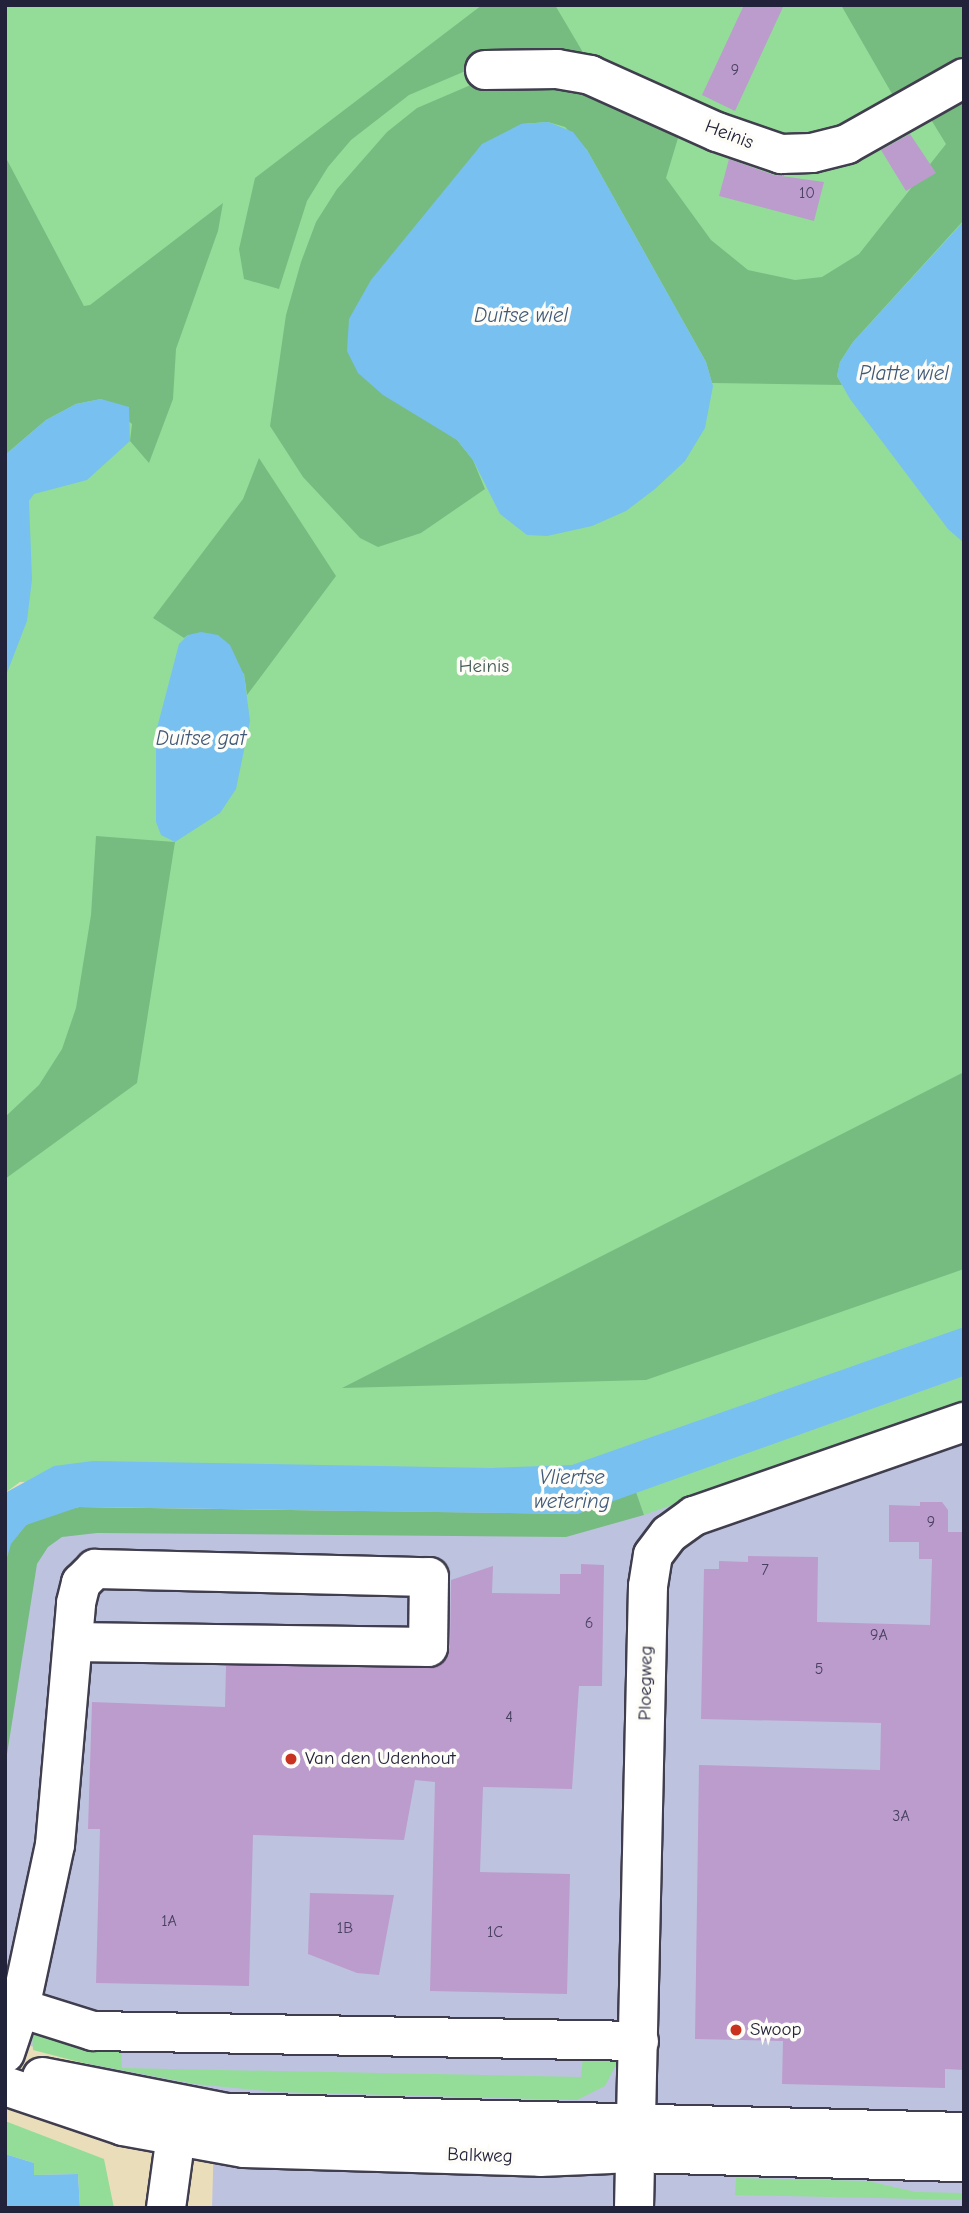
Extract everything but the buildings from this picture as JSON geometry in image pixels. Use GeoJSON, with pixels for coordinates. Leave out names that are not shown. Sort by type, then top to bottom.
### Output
{"type":"FeatureCollection","features":[{"type":"Feature","properties":{"kind":"street","name":"Heinis"},"geometry":{"type":"LineString","coordinates":[[485,70],[532,67],[590,75],[717,132],[781,154],[812,153],[847,144],[964,78]]}},
{"type":"Feature","properties":{"kind":"street","name":"Ploegweg"},"geometry":{"type":"LineString","coordinates":[[634,2208],[648,1586],[653,1555],[668,1534],[694,1516],[964,1422]]}},
{"type":"Feature","properties":{"kind":"street"},"geometry":{"type":"LineString","coordinates":[[5,2053],[20,2008],[55,1845],[73,1642],[80,1583],[95,1569],[429,1577],[428,1647],[73,1642]]}},
{"type":"Feature","properties":{"kind":"street"},"geometry":{"type":"LineString","coordinates":[[20,2008],[93,2031],[639,2041]]}},
{"type":"Feature","properties":{"kind":"street","name":"Balkweg"},"geometry":{"type":"LineString","coordinates":[[5,2067],[178,2123]]}},
{"type":"Feature","properties":{"kind":"street","name":"Balkweg"},"geometry":{"type":"LineString","coordinates":[[5,2086],[85,2116],[178,2123],[228,2113],[964,2162]]}},
{"type":"Feature","properties":{"kind":"street"},"geometry":{"type":"LineString","coordinates":[[166,2208],[178,2123]]}},
{"type":"Feature","properties":{"kind":"street","name":"Balkweg"},"geometry":{"type":"LineString","coordinates":[[637,2140],[964,2132]]}},
{"type":"Feature","properties":{"kind":"shaded area"},"geometry":{"type":"Polygon","coordinates":[[[964,1344],[964,2208],[212,2208],[215,2103],[5,2038],[5,1517],[525,1506],[964,1344]]]}},
{"type":"Feature","properties":{"kind":"green space","name":"Heinis"},"geometry":{"type":"Polygon","coordinates":[[[5,5],[964,5],[964,1330],[572,1469],[20,1482],[5,1493],[5,5]]]}},
{"type":"Feature","properties":{"kind":"green space"},"geometry":{"type":"Polygon","coordinates":[[[482,5],[555,5],[591,66],[482,64],[409,95],[351,140],[328,167],[307,201],[279,289],[244,279],[239,249],[255,178],[482,5]]]}},
{"type":"Feature","properties":{"kind":"green space"},"geometry":{"type":"Polygon","coordinates":[[[841,5],[964,5],[964,68],[899,106],[841,5]]]}},
{"type":"Feature","properties":{"kind":"green space"},"geometry":{"type":"Polygon","coordinates":[[[556,76],[681,128],[666,178],[711,240],[748,270],[795,280],[822,277],[859,254],[946,144],[930,118],[964,99],[964,220],[853,342],[840,362],[837,376],[842,385],[712,383],[706,362],[587,150],[565,127],[548,122],[521,124],[434,425],[457,440],[473,460],[485,489],[421,533],[378,547],[360,538],[303,477],[270,426],[286,315],[316,222],[337,189],[387,132],[417,108],[487,78],[556,76]]]}},
{"type":"Feature","properties":{"kind":"green space"},"geometry":{"type":"Polygon","coordinates":[[[5,156],[84,306],[90,305],[223,203],[218,231],[176,349],[173,399],[149,463],[130,441],[132,424],[101,399],[76,404],[46,420],[5,455],[5,156]]]}},
{"type":"Feature","properties":{"kind":"green space"},"geometry":{"type":"Polygon","coordinates":[[[259,458],[336,576],[247,695],[244,674],[188,635],[184,638],[153,618],[243,499],[259,458]]]}},
{"type":"Feature","properties":{"kind":"green space"},"geometry":{"type":"Polygon","coordinates":[[[96,836],[175,842],[137,1083],[5,1179],[5,1117],[39,1085],[62,1049],[76,1008],[91,915],[96,836]]]}},
{"type":"Feature","properties":{"kind":"green space"},"geometry":{"type":"Polygon","coordinates":[[[964,1072],[964,1269],[646,1380],[342,1388],[964,1072]]]}},
{"type":"Feature","properties":{"kind":"green space"},"geometry":{"type":"Polygon","coordinates":[[[964,1376],[964,1401],[644,1515],[636,1492],[964,1376]]]}},
{"type":"Feature","properties":{"kind":"green space"},"geometry":{"type":"Polygon","coordinates":[[[636,1492],[644,1515],[566,1537],[97,1533],[62,1537],[48,1547],[37,1564],[5,1767],[5,1564],[10,1544],[26,1525],[51,1513],[79,1507],[577,1514],[636,1492]]]}},
{"type":"Feature","properties":{"kind":"green space"},"geometry":{"type":"Polygon","coordinates":[[[32,2031],[121,2046],[122,2068],[581,2077],[583,2056],[617,2059],[605,2086],[577,2100],[277,2092],[195,2084],[79,2062],[33,2050],[32,2031]]]}},
{"type":"Feature","properties":{"kind":"green space"},"geometry":{"type":"Polygon","coordinates":[[[5,2121],[104,2159],[114,2208],[80,2208],[78,2174],[34,2175],[34,2163],[5,2154],[5,2121]]]}},
{"type":"Feature","properties":{"kind":"green space"},"geometry":{"type":"Polygon","coordinates":[[[736,2178],[867,2181],[916,2192],[964,2193],[964,2200],[735,2195],[736,2178]]]}},
{"type":"Feature","properties":{"kind":"water","name":"Duitse wiel"},"geometry":{"type":"Polygon","coordinates":[[[548,122],[573,132],[587,150],[706,362],[713,386],[705,428],[685,461],[655,489],[626,511],[592,526],[547,536],[527,535],[500,514],[473,460],[457,440],[383,395],[358,373],[347,351],[349,319],[371,280],[482,144],[521,124],[548,122]]]}},
{"type":"Feature","properties":{"kind":"water","name":"Platte wiel"},"geometry":{"type":"Polygon","coordinates":[[[964,221],[964,543],[948,529],[850,399],[837,376],[840,362],[853,342],[964,221]]]}},
{"type":"Feature","properties":{"kind":"water"},"geometry":{"type":"Polygon","coordinates":[[[101,399],[129,407],[130,441],[87,480],[34,494],[29,501],[32,579],[27,621],[5,678],[5,455],[46,420],[76,404],[101,399]]]}},
{"type":"Feature","properties":{"kind":"water","name":"Duitse gat"},"geometry":{"type":"Polygon","coordinates":[[[201,632],[218,635],[230,645],[244,675],[250,721],[236,789],[220,813],[175,842],[161,835],[156,822],[156,732],[179,644],[188,635],[201,632]]]}},
{"type":"Feature","properties":{"kind":"water","name":"Vliertse wetering"},"geometry":{"type":"Polygon","coordinates":[[[964,1327],[964,1376],[577,1514],[79,1507],[26,1525],[11,1544],[5,1564],[5,1493],[54,1466],[93,1461],[491,1468],[572,1465],[964,1327]]]}},
{"type":"Feature","properties":{"kind":"water"},"geometry":{"type":"Polygon","coordinates":[[[5,2154],[34,2163],[34,2175],[78,2174],[80,2208],[5,2208],[5,2154]]]}},
{"type":"Feature","properties":{"kind":"place","name":"Van den Udenhout"},"geometry":{"type":"Point","coordinates":[291,1759]}},
{"type":"Feature","properties":{"kind":"place","name":"Swoop"},"geometry":{"type":"Point","coordinates":[736,2030]}}]}
